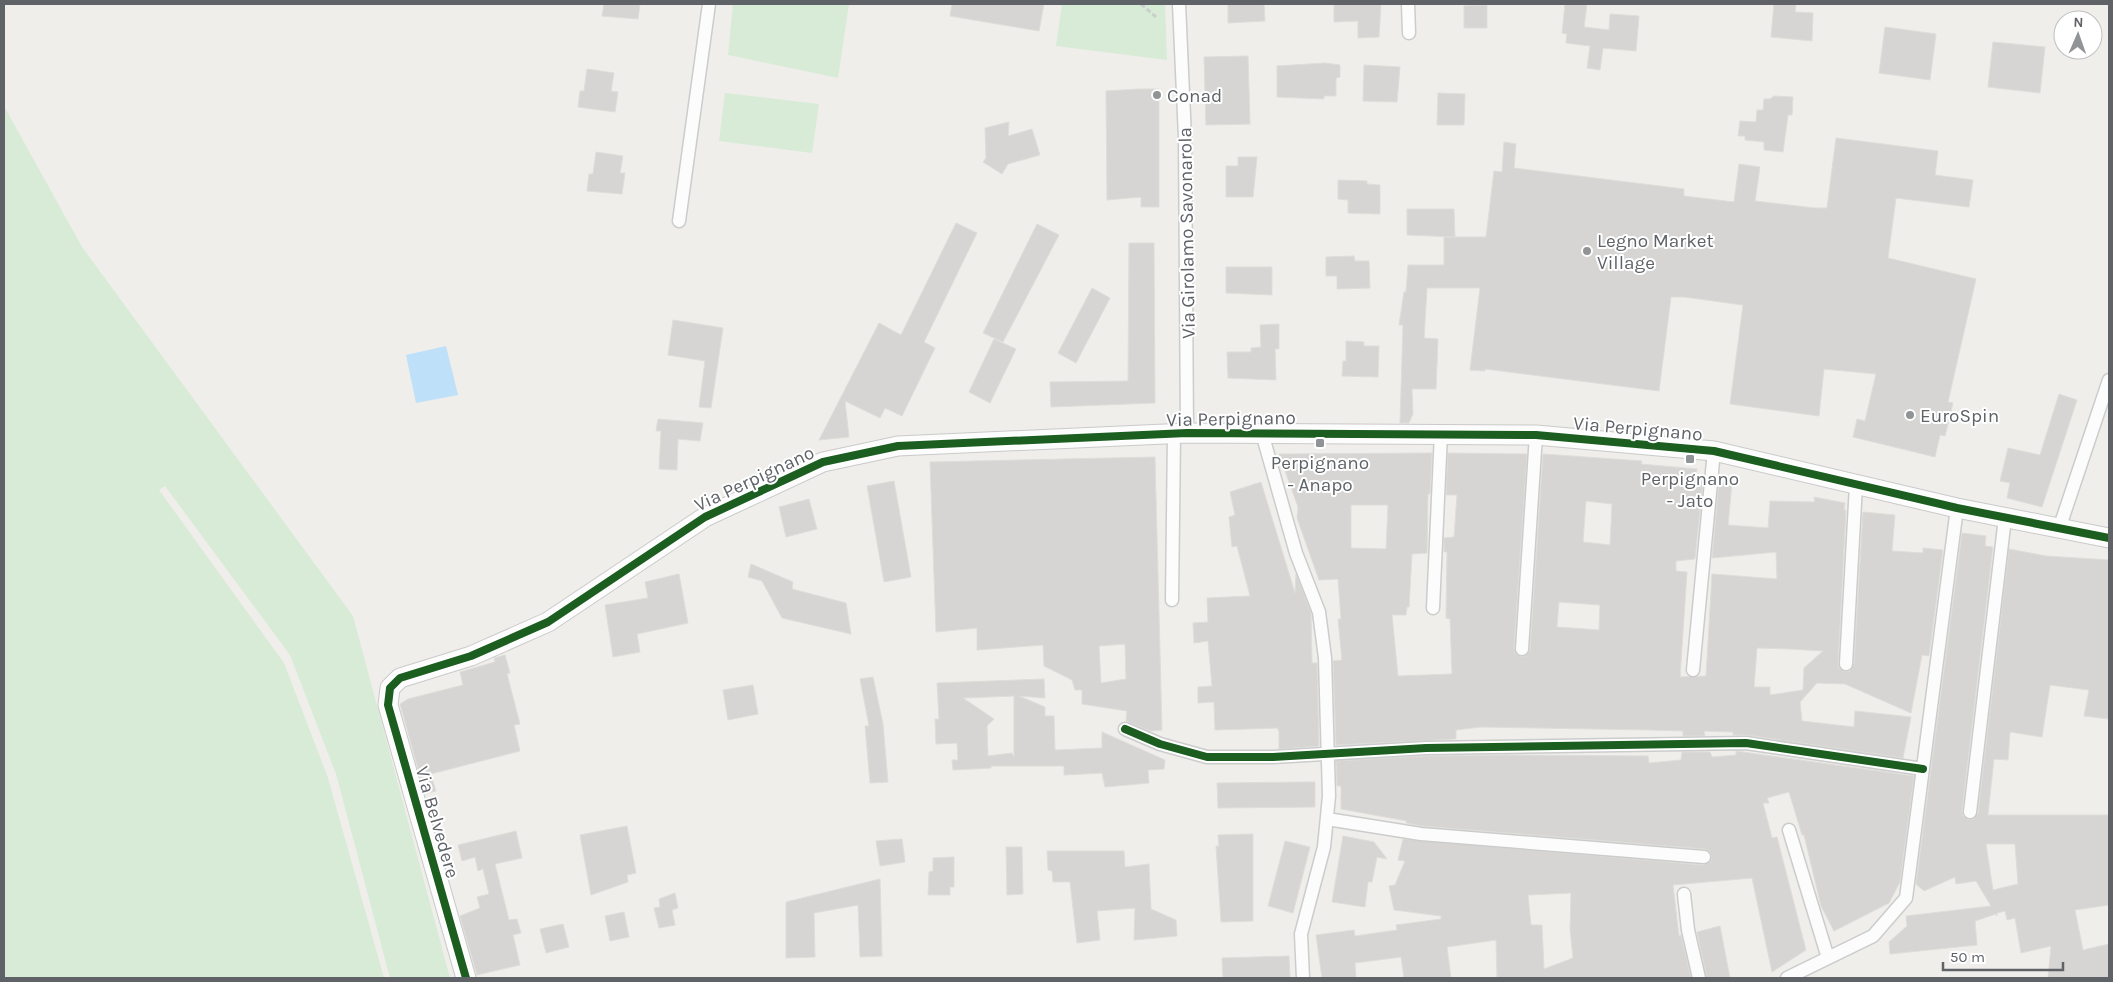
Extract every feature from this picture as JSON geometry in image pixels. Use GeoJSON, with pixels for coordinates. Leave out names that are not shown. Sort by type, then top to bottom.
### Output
{"type":"FeatureCollection","features":[{"type":"Feature","properties":{"kind":"street"},"geometry":{"type":"LineString","coordinates":[[679,221],[709,4]]}},
{"type":"Feature","properties":{"kind":"street","name":"Via Girolamo Savonarola"},"geometry":{"type":"LineString","coordinates":[[1172,600],[1181,434],[1185,138],[1179,4]]}},
{"type":"Feature","properties":{"kind":"street"},"geometry":{"type":"LineString","coordinates":[[1408,4],[1409,33]]}},
{"type":"Feature","properties":{"kind":"street"},"geometry":{"type":"LineString","coordinates":[[2059,529],[2109,380]]}},
{"type":"Feature","properties":{"kind":"street"},"geometry":{"type":"LineString","coordinates":[[1262,433],[1296,553],[1318,612],[1325,658],[1329,796],[1324,847],[1301,934],[1303,978]]}},
{"type":"Feature","properties":{"kind":"street"},"geometry":{"type":"LineString","coordinates":[[1433,608],[1441,433]]}},
{"type":"Feature","properties":{"kind":"street","name":"Via Perpignano"},"geometry":{"type":"LineString","coordinates":[[400,678],[470,656],[548,622],[705,517],[823,462],[898,446],[1181,434],[1441,433],[1536,435],[1714,451],[1957,508],[2109,538]]}},
{"type":"Feature","properties":{"kind":"street"},"geometry":{"type":"LineString","coordinates":[[1522,649],[1536,435]]}},
{"type":"Feature","properties":{"kind":"street"},"geometry":{"type":"LineString","coordinates":[[1693,670],[1714,451]]}},
{"type":"Feature","properties":{"kind":"street"},"geometry":{"type":"LineString","coordinates":[[1846,664],[1856,485]]}},
{"type":"Feature","properties":{"kind":"street"},"geometry":{"type":"LineString","coordinates":[[1787,978],[1872,936],[1906,898],[1957,508]]}},
{"type":"Feature","properties":{"kind":"street"},"geometry":{"type":"LineString","coordinates":[[1970,812],[2005,518]]}},
{"type":"Feature","properties":{"kind":"street","name":"Via Belvedere"},"geometry":{"type":"LineString","coordinates":[[400,678],[390,688],[388,705],[466,978]]}},
{"type":"Feature","properties":{"kind":"street"},"geometry":{"type":"LineString","coordinates":[[1125,729],[1160,744],[1208,757],[1328,755],[1426,748],[1746,743],[1923,769]]}},
{"type":"Feature","properties":{"kind":"street"},"geometry":{"type":"LineString","coordinates":[[1327,819],[1440,836],[1704,857]]}},
{"type":"Feature","properties":{"kind":"street"},"geometry":{"type":"LineString","coordinates":[[1789,830],[1828,958]]}},
{"type":"Feature","properties":{"kind":"street"},"geometry":{"type":"LineString","coordinates":[[1684,894],[1688,930],[1699,978]]}},
{"type":"Feature","properties":{"kind":"path"},"geometry":{"type":"LineString","coordinates":[[1141,4],[1156,17]]}},
{"type":"Feature","properties":{"kind":"green space"},"geometry":{"type":"Polygon","coordinates":[[[733,4],[849,4],[838,78],[728,55],[733,4]]]}},
{"type":"Feature","properties":{"kind":"green space"},"geometry":{"type":"Polygon","coordinates":[[[1062,4],[1165,4],[1167,60],[1056,46],[1062,4]]]}},
{"type":"Feature","properties":{"kind":"green space"},"geometry":{"type":"Polygon","coordinates":[[[725,93],[819,104],[812,153],[719,141],[725,93]]]}},
{"type":"Feature","properties":{"kind":"green space"},"geometry":{"type":"Polygon","coordinates":[[[4,106],[82,247],[353,616],[450,978],[390,978],[336,774],[290,655],[165,486],[159,490],[284,663],[328,778],[384,978],[4,978],[4,106]]]}},
{"type":"Feature","properties":{"kind":"water"},"geometry":{"type":"Polygon","coordinates":[[[446,346],[458,395],[416,403],[406,355],[446,346]]]}},
{"type":"Feature","properties":{"kind":"building"},"geometry":{"type":"Polygon","coordinates":[[[604,4],[640,4],[638,19],[602,16],[604,4]]]}},
{"type":"Feature","properties":{"kind":"building"},"geometry":{"type":"Polygon","coordinates":[[[952,4],[1044,4],[1039,31],[950,16],[952,4]]]}},
{"type":"Feature","properties":{"kind":"building"},"geometry":{"type":"Polygon","coordinates":[[[1228,4],[1264,4],[1265,21],[1228,23],[1228,4]]]}},
{"type":"Feature","properties":{"kind":"building"},"geometry":{"type":"Polygon","coordinates":[[[1334,4],[1381,4],[1379,37],[1358,38],[1358,21],[1334,22],[1334,4]]]}},
{"type":"Feature","properties":{"kind":"building"},"geometry":{"type":"Polygon","coordinates":[[[1565,4],[1587,4],[1584,27],[1609,30],[1610,14],[1639,16],[1636,51],[1603,48],[1600,70],[1587,68],[1590,46],[1566,43],[1567,34],[1562,33],[1565,4]]]}},
{"type":"Feature","properties":{"kind":"building"},"geometry":{"type":"Polygon","coordinates":[[[1774,4],[1796,4],[1795,12],[1813,13],[1812,41],[1771,37],[1774,4]]]}},
{"type":"Feature","properties":{"kind":"building"},"geometry":{"type":"Polygon","coordinates":[[[1487,5],[1487,28],[1464,28],[1464,6],[1487,5]]]}},
{"type":"Feature","properties":{"kind":"building"},"geometry":{"type":"Polygon","coordinates":[[[1885,27],[1936,34],[1930,80],[1879,73],[1885,27]]]}},
{"type":"Feature","properties":{"kind":"building"},"geometry":{"type":"Polygon","coordinates":[[[1993,42],[2045,47],[2040,93],[1988,87],[1993,42]]]}},
{"type":"Feature","properties":{"kind":"building"},"geometry":{"type":"Polygon","coordinates":[[[1248,56],[1250,124],[1206,125],[1204,57],[1248,56]]]}},
{"type":"Feature","properties":{"kind":"building"},"geometry":{"type":"Polygon","coordinates":[[[1325,63],[1340,65],[1340,77],[1336,78],[1336,96],[1324,96],[1324,99],[1277,97],[1277,66],[1325,63]]]}},
{"type":"Feature","properties":{"kind":"building"},"geometry":{"type":"Polygon","coordinates":[[[1364,65],[1400,67],[1397,102],[1363,101],[1364,65]]]}},
{"type":"Feature","properties":{"kind":"building"},"geometry":{"type":"Polygon","coordinates":[[[587,69],[614,73],[611,91],[618,92],[615,112],[578,107],[580,91],[584,91],[587,69]]]}},
{"type":"Feature","properties":{"kind":"building"},"geometry":{"type":"Polygon","coordinates":[[[1159,89],[1159,207],[1141,207],[1141,197],[1107,200],[1106,91],[1159,89]]]}},
{"type":"Feature","properties":{"kind":"building"},"geometry":{"type":"Polygon","coordinates":[[[1438,93],[1465,94],[1464,125],[1437,125],[1438,93]]]}},
{"type":"Feature","properties":{"kind":"building"},"geometry":{"type":"Polygon","coordinates":[[[1774,96],[1793,97],[1792,115],[1788,115],[1783,152],[1764,150],[1764,142],[1745,140],[1745,136],[1738,136],[1740,121],[1756,122],[1757,110],[1763,110],[1764,99],[1770,99],[1774,96]]]}},
{"type":"Feature","properties":{"kind":"building"},"geometry":{"type":"Polygon","coordinates":[[[1009,122],[1008,136],[1032,129],[1040,155],[1008,164],[1002,174],[983,162],[986,158],[985,128],[1009,122]]]}},
{"type":"Feature","properties":{"kind":"building"},"geometry":{"type":"Polygon","coordinates":[[[1836,138],[1938,151],[1935,175],[1973,180],[1969,207],[1896,198],[1888,258],[1976,279],[1948,402],[1953,403],[1945,436],[1940,435],[1935,457],[1853,437],[1857,419],[1865,421],[1876,374],[1824,369],[1819,416],[1730,404],[1743,305],[1684,297],[1671,297],[1659,391],[1485,369],[1485,371],[1470,370],[1480,288],[1427,288],[1424,338],[1438,339],[1436,389],[1412,389],[1413,414],[1409,423],[1400,423],[1403,325],[1399,325],[1404,292],[1406,292],[1408,265],[1444,265],[1444,237],[1486,237],[1494,171],[1502,172],[1504,142],[1516,144],[1514,168],[1684,189],[1684,196],[1734,202],[1739,164],[1760,167],[1755,201],[1827,208],[1836,138]]]}},
{"type":"Feature","properties":{"kind":"building"},"geometry":{"type":"Polygon","coordinates":[[[596,152],[623,156],[620,173],[625,173],[622,194],[587,191],[589,174],[593,174],[596,152]]]}},
{"type":"Feature","properties":{"kind":"building"},"geometry":{"type":"Polygon","coordinates":[[[1238,157],[1257,157],[1253,197],[1226,197],[1226,166],[1238,166],[1238,157]]]}},
{"type":"Feature","properties":{"kind":"building"},"geometry":{"type":"Polygon","coordinates":[[[1338,180],[1367,181],[1367,184],[1380,185],[1380,214],[1348,213],[1348,200],[1338,199],[1338,180]]]}},
{"type":"Feature","properties":{"kind":"building"},"geometry":{"type":"Polygon","coordinates":[[[1407,209],[1454,209],[1455,237],[1407,235],[1407,209]]]}},
{"type":"Feature","properties":{"kind":"building"},"geometry":{"type":"Polygon","coordinates":[[[956,223],[977,233],[924,342],[935,348],[902,416],[885,408],[880,418],[845,401],[849,437],[819,440],[879,323],[901,335],[956,223]]]}},
{"type":"Feature","properties":{"kind":"building"},"geometry":{"type":"Polygon","coordinates":[[[1037,224],[1059,235],[1003,342],[983,333],[1037,224]]]}},
{"type":"Feature","properties":{"kind":"building"},"geometry":{"type":"Polygon","coordinates":[[[1129,243],[1154,243],[1155,403],[1051,407],[1050,382],[1128,381],[1129,243]]]}},
{"type":"Feature","properties":{"kind":"building"},"geometry":{"type":"Polygon","coordinates":[[[1354,256],[1355,261],[1369,261],[1370,288],[1337,289],[1337,276],[1326,276],[1326,257],[1354,256]]]}},
{"type":"Feature","properties":{"kind":"building"},"geometry":{"type":"Polygon","coordinates":[[[1226,267],[1272,267],[1272,295],[1226,293],[1226,267]]]}},
{"type":"Feature","properties":{"kind":"building"},"geometry":{"type":"Polygon","coordinates":[[[1092,288],[1110,298],[1076,363],[1058,353],[1092,288]]]}},
{"type":"Feature","properties":{"kind":"building"},"geometry":{"type":"Polygon","coordinates":[[[673,320],[723,328],[711,408],[699,407],[705,361],[668,355],[673,320]]]}},
{"type":"Feature","properties":{"kind":"building"},"geometry":{"type":"Polygon","coordinates":[[[1279,324],[1279,349],[1275,349],[1276,380],[1228,378],[1227,352],[1251,352],[1251,348],[1261,347],[1260,325],[1279,324]]]}},
{"type":"Feature","properties":{"kind":"building"},"geometry":{"type":"Polygon","coordinates":[[[994,339],[1016,349],[990,403],[969,392],[994,339]]]}},
{"type":"Feature","properties":{"kind":"building"},"geometry":{"type":"Polygon","coordinates":[[[1346,341],[1364,342],[1364,346],[1379,346],[1378,377],[1342,376],[1343,361],[1346,361],[1346,341]]]}},
{"type":"Feature","properties":{"kind":"building"},"geometry":{"type":"Polygon","coordinates":[[[2059,394],[2077,400],[2042,507],[2007,498],[2010,483],[2000,481],[2008,448],[2040,455],[2059,394]]]}},
{"type":"Feature","properties":{"kind":"building"},"geometry":{"type":"Polygon","coordinates":[[[658,419],[703,423],[700,441],[678,439],[677,470],[659,469],[661,431],[656,431],[658,419]]]}},
{"type":"Feature","properties":{"kind":"building"},"geometry":{"type":"Polygon","coordinates":[[[1432,453],[1430,494],[1428,494],[1427,553],[1412,554],[1409,607],[1407,607],[1406,615],[1392,615],[1398,676],[1452,674],[1450,619],[1446,618],[1447,552],[1444,552],[1444,538],[1454,537],[1457,495],[1446,495],[1448,453],[1527,454],[1514,648],[1515,653],[1521,657],[1526,656],[1530,650],[1543,454],[1642,461],[1641,464],[1697,469],[1696,480],[1703,481],[1695,559],[1676,561],[1676,571],[1687,572],[1680,677],[1706,676],[1712,574],[1777,579],[1776,552],[1712,558],[1719,482],[1732,483],[1728,525],[1768,528],[1770,501],[1815,502],[1814,497],[1845,503],[1838,664],[1839,668],[1845,672],[1850,671],[1854,664],[1863,512],[1895,515],[1892,551],[1923,553],[1923,548],[1943,550],[1929,656],[1922,655],[1911,713],[1845,684],[1817,683],[1800,702],[1802,721],[1854,727],[1855,711],[1911,717],[1903,758],[1747,735],[1733,735],[1733,732],[1704,731],[1705,736],[1683,736],[1683,731],[1480,727],[1456,730],[1456,739],[1336,745],[1333,661],[1342,660],[1338,619],[1341,619],[1338,579],[1319,580],[1297,518],[1298,507],[1279,454],[1432,453]],[[1586,501],[1583,542],[1610,545],[1612,504],[1586,501]],[[1351,505],[1351,548],[1386,549],[1388,505],[1351,505]],[[1559,602],[1557,627],[1599,630],[1600,605],[1559,602]],[[1757,648],[1754,687],[1770,687],[1770,695],[1803,690],[1804,668],[1823,651],[1757,648]]]}},
{"type":"Feature","properties":{"kind":"building"},"geometry":{"type":"Polygon","coordinates":[[[1155,457],[1162,730],[1150,731],[1126,721],[1127,711],[1082,704],[1082,690],[1075,690],[1072,680],[1044,666],[1043,645],[977,650],[977,628],[936,632],[930,462],[1155,457]],[[1125,644],[1099,646],[1101,683],[1126,679],[1125,644]]]}},
{"type":"Feature","properties":{"kind":"building"},"geometry":{"type":"Polygon","coordinates":[[[894,481],[911,577],[884,582],[867,486],[894,481]]]}},
{"type":"Feature","properties":{"kind":"building"},"geometry":{"type":"Polygon","coordinates":[[[1261,482],[1295,593],[1296,574],[1311,613],[1312,663],[1317,663],[1319,746],[1279,749],[1279,731],[1277,728],[1215,730],[1214,702],[1198,703],[1198,687],[1212,686],[1208,641],[1194,643],[1193,623],[1208,622],[1207,598],[1250,596],[1237,546],[1232,547],[1229,517],[1235,515],[1230,492],[1261,482]]]}},
{"type":"Feature","properties":{"kind":"building"},"geometry":{"type":"Polygon","coordinates":[[[809,499],[817,529],[786,537],[779,507],[809,499]]]}},
{"type":"Feature","properties":{"kind":"building"},"geometry":{"type":"Polygon","coordinates":[[[1962,533],[1986,536],[1985,546],[1993,547],[1962,811],[1963,816],[1969,820],[1974,819],[1978,813],[2009,549],[2046,556],[2109,560],[2109,719],[2084,716],[2089,690],[2050,685],[2042,737],[2010,732],[2008,760],[1994,759],[1988,815],[2109,815],[2109,905],[2075,910],[2083,950],[2109,944],[2109,978],[2048,978],[2051,946],[2021,953],[2015,918],[2007,920],[2005,911],[1997,913],[1997,916],[1996,914],[1975,921],[1977,945],[1890,954],[1889,942],[1907,926],[1906,916],[1991,906],[1976,881],[1956,884],[1955,877],[1924,891],[1916,884],[1962,533]],[[1986,844],[1993,890],[2018,884],[2015,844],[1986,844]]]}},
{"type":"Feature","properties":{"kind":"building"},"geometry":{"type":"Polygon","coordinates":[[[751,564],[793,582],[792,589],[846,603],[851,634],[782,618],[762,581],[748,577],[751,564]]]}},
{"type":"Feature","properties":{"kind":"building"},"geometry":{"type":"Polygon","coordinates":[[[679,574],[688,623],[637,634],[640,652],[613,657],[605,605],[648,598],[645,582],[679,574]]]}},
{"type":"Feature","properties":{"kind":"building"},"geometry":{"type":"Polygon","coordinates":[[[505,655],[510,673],[507,674],[520,724],[514,725],[520,751],[431,774],[436,791],[425,794],[400,704],[408,699],[463,685],[460,672],[495,662],[494,658],[505,655]]]}},
{"type":"Feature","properties":{"kind":"building"},"geometry":{"type":"Polygon","coordinates":[[[873,677],[883,724],[888,782],[870,783],[865,726],[869,726],[860,679],[873,677]]]}},
{"type":"Feature","properties":{"kind":"building"},"geometry":{"type":"Polygon","coordinates":[[[1044,679],[1045,698],[1019,696],[1045,707],[1045,716],[1054,716],[1055,750],[1102,748],[1102,732],[1165,760],[1164,769],[1148,770],[1149,783],[1105,787],[1102,773],[1064,775],[1064,766],[991,766],[991,768],[953,770],[952,760],[958,760],[957,743],[936,744],[935,719],[939,719],[937,683],[1044,679]],[[1014,696],[963,698],[994,719],[987,726],[988,756],[1012,753],[1014,757],[1014,696]]]}},
{"type":"Feature","properties":{"kind":"building"},"geometry":{"type":"Polygon","coordinates":[[[753,685],[758,714],[728,720],[723,690],[753,685]]]}},
{"type":"Feature","properties":{"kind":"building"},"geometry":{"type":"Polygon","coordinates":[[[1736,751],[1914,776],[1900,882],[1889,903],[1834,931],[1821,906],[1804,835],[1802,835],[1789,792],[1767,798],[1769,803],[1763,803],[1772,838],[1777,837],[1806,950],[1772,972],[1752,878],[1673,885],[1679,936],[1681,935],[1691,978],[1497,978],[1496,940],[1447,947],[1451,978],[1404,978],[1401,957],[1355,963],[1356,978],[1322,978],[1316,935],[1354,930],[1355,936],[1397,930],[1396,925],[1441,919],[1441,916],[1394,910],[1389,886],[1395,885],[1405,861],[1398,860],[1403,839],[1703,865],[1710,862],[1712,857],[1709,851],[1705,849],[1422,826],[1406,823],[1407,821],[1341,809],[1341,786],[1337,786],[1336,761],[1426,756],[1508,755],[1648,756],[1649,763],[1681,760],[1682,752],[1710,752],[1712,757],[1736,755],[1736,751]],[[1571,893],[1528,895],[1531,925],[1542,925],[1544,969],[1573,958],[1570,929],[1571,893]]]}},
{"type":"Feature","properties":{"kind":"building"},"geometry":{"type":"Polygon","coordinates":[[[1315,782],[1315,807],[1218,808],[1217,783],[1315,782]]]}},
{"type":"Feature","properties":{"kind":"building"},"geometry":{"type":"Polygon","coordinates":[[[627,826],[636,873],[627,875],[628,882],[591,895],[580,835],[627,826]]]}},
{"type":"Feature","properties":{"kind":"building"},"geometry":{"type":"Polygon","coordinates":[[[516,831],[522,858],[495,864],[509,920],[517,919],[521,933],[513,935],[520,965],[477,975],[460,916],[480,908],[477,897],[489,894],[483,869],[478,871],[475,857],[462,861],[458,845],[516,831]]]}},
{"type":"Feature","properties":{"kind":"building"},"geometry":{"type":"Polygon","coordinates":[[[1253,834],[1253,921],[1221,922],[1216,846],[1219,846],[1218,835],[1253,834]]]}},
{"type":"Feature","properties":{"kind":"building"},"geometry":{"type":"Polygon","coordinates":[[[1343,836],[1374,842],[1387,859],[1377,857],[1372,882],[1368,882],[1365,907],[1332,902],[1343,836]]]}},
{"type":"Feature","properties":{"kind":"building"},"geometry":{"type":"Polygon","coordinates":[[[902,839],[905,862],[880,866],[876,841],[902,839]]]}},
{"type":"Feature","properties":{"kind":"building"},"geometry":{"type":"Polygon","coordinates":[[[1285,841],[1310,847],[1293,913],[1268,906],[1285,841]]]}},
{"type":"Feature","properties":{"kind":"building"},"geometry":{"type":"Polygon","coordinates":[[[1006,847],[1022,847],[1023,894],[1007,895],[1006,847]]]}},
{"type":"Feature","properties":{"kind":"building"},"geometry":{"type":"Polygon","coordinates":[[[1047,851],[1124,851],[1125,867],[1149,864],[1151,909],[1176,920],[1177,936],[1134,940],[1135,908],[1097,911],[1100,940],[1077,943],[1070,882],[1053,882],[1052,871],[1048,870],[1047,851]]]}},
{"type":"Feature","properties":{"kind":"building"},"geometry":{"type":"Polygon","coordinates":[[[954,857],[954,887],[950,887],[950,895],[928,895],[929,872],[933,871],[933,858],[954,857]]]}},
{"type":"Feature","properties":{"kind":"building"},"geometry":{"type":"Polygon","coordinates":[[[880,879],[882,956],[860,957],[858,905],[814,913],[815,957],[786,958],[786,902],[880,879]]]}},
{"type":"Feature","properties":{"kind":"building"},"geometry":{"type":"Polygon","coordinates":[[[675,893],[678,908],[672,910],[675,925],[659,928],[654,908],[660,907],[659,899],[675,893]]]}},
{"type":"Feature","properties":{"kind":"building"},"geometry":{"type":"Polygon","coordinates":[[[624,912],[629,937],[610,941],[605,916],[624,912]]]}},
{"type":"Feature","properties":{"kind":"building"},"geometry":{"type":"Polygon","coordinates":[[[563,924],[569,947],[546,953],[540,929],[563,924]]]}},
{"type":"Feature","properties":{"kind":"building"},"geometry":{"type":"Polygon","coordinates":[[[1720,926],[1730,978],[1707,978],[1697,932],[1720,926]]]}},
{"type":"Feature","properties":{"kind":"building"},"geometry":{"type":"Polygon","coordinates":[[[1289,956],[1290,978],[1223,978],[1222,958],[1289,956]]]}},
{"type":"Feature","properties":{"kind":"cycle path"},"geometry":{"type":"LineString","coordinates":[[466,978],[388,705],[390,688],[400,678],[471,656],[548,622],[705,517],[823,462],[898,446],[1187,433],[1536,435],[1714,451],[1957,508],[2109,538]]}},
{"type":"Feature","properties":{"kind":"cycle path"},"geometry":{"type":"LineString","coordinates":[[1125,729],[1160,744],[1207,757],[1273,757],[1426,748],[1746,743],[1923,769]]}},
{"type":"Feature","properties":{"kind":"place","name":"Conad"},"geometry":{"type":"Point","coordinates":[1157,95]}},
{"type":"Feature","properties":{"kind":"place","name":"Legno Market Village"},"geometry":{"type":"Point","coordinates":[1587,251]}},
{"type":"Feature","properties":{"kind":"place","name":"EuroSpin"},"geometry":{"type":"Point","coordinates":[1910,415]}},
{"type":"Feature","properties":{"kind":"place","name":"Perpignano - Anapo"},"geometry":{"type":"Point","coordinates":[1320,443]}},
{"type":"Feature","properties":{"kind":"place","name":"Perpignano - Jato"},"geometry":{"type":"Point","coordinates":[1690,459]}}]}
